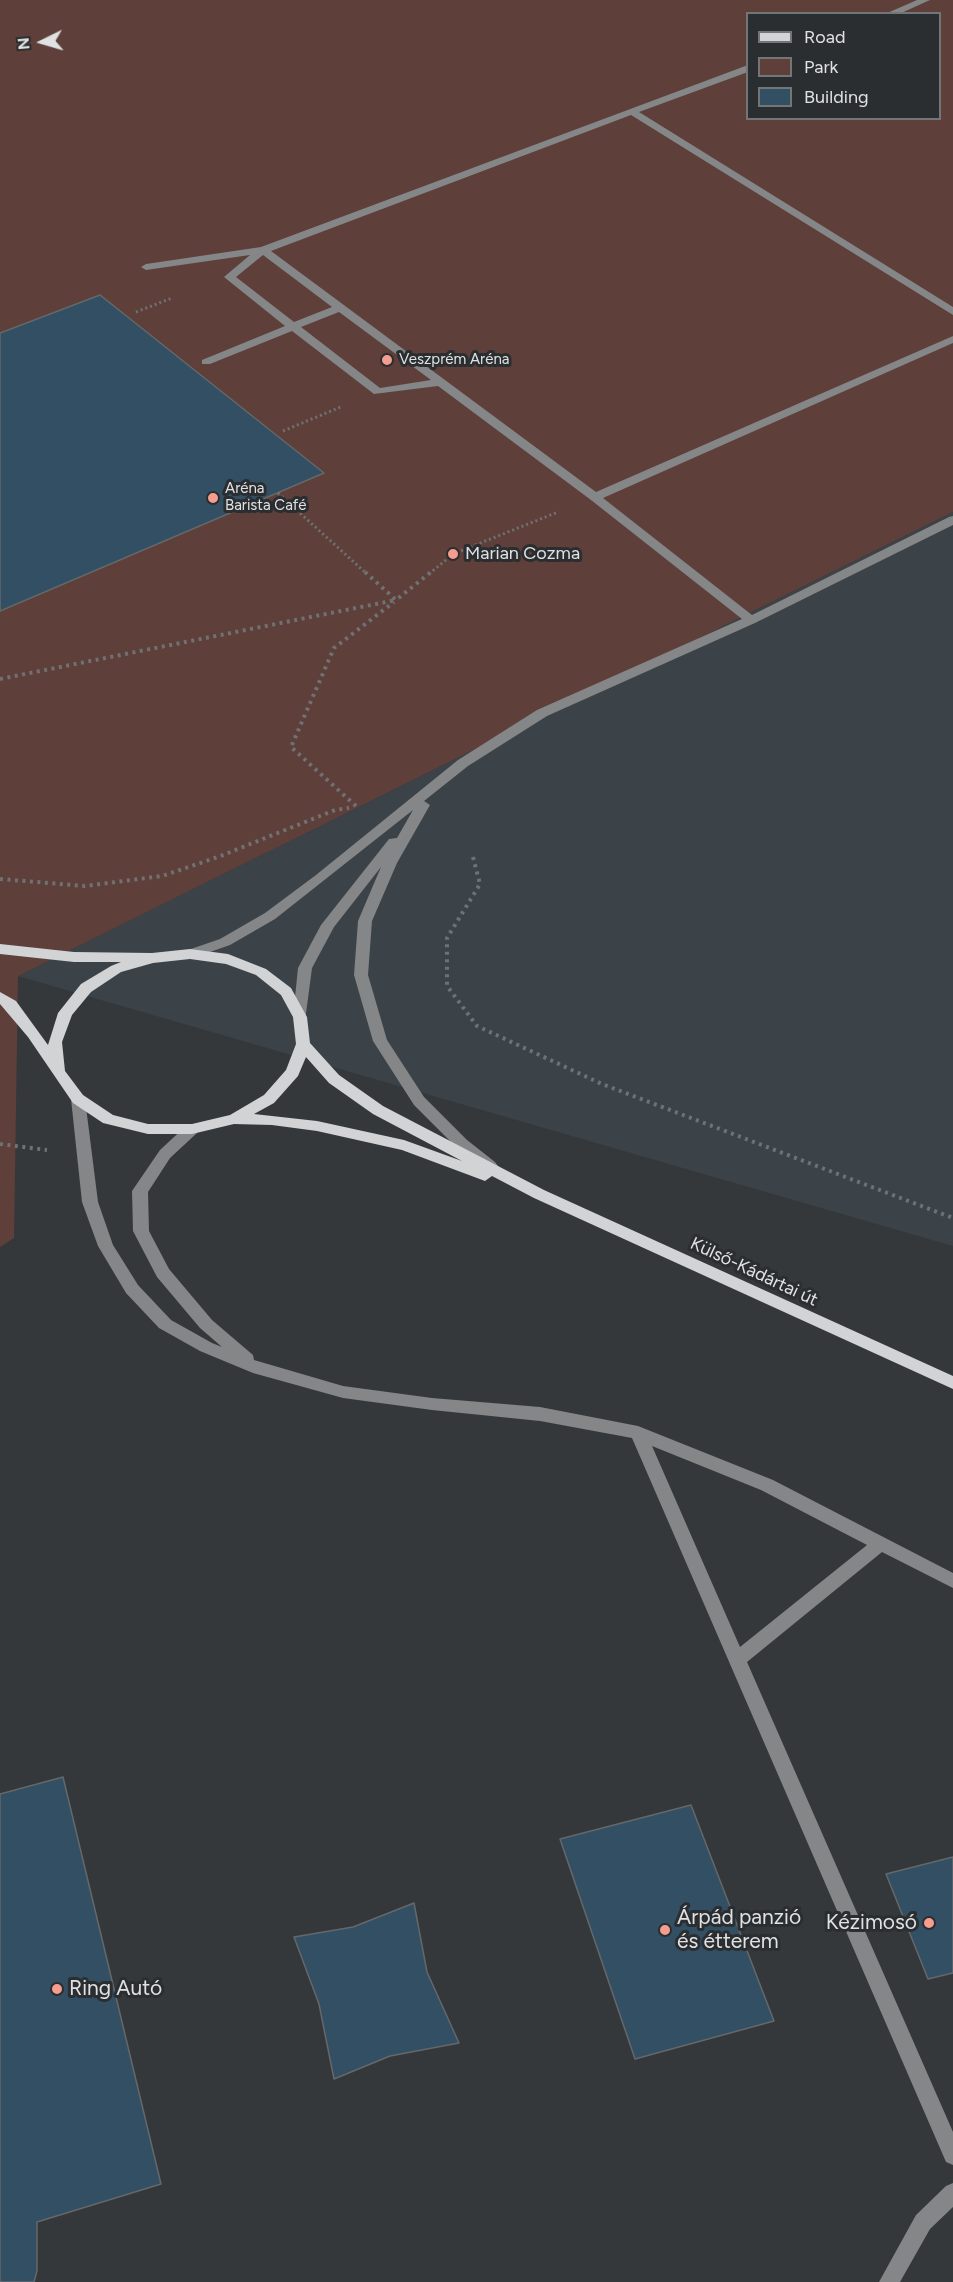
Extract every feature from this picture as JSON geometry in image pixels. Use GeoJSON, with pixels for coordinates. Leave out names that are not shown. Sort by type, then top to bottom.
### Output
{"type":"FeatureCollection","features":[{"type":"Feature","properties":{"kind":"main road","name":"Külső-Kádártai út"},"geometry":{"type":"LineString","coordinates":[[0,949],[74,957],[152,958],[190,954],[228,959],[261,972],[286,992],[300,1017],[303,1044],[293,1072],[269,1099],[234,1119],[192,1130],[148,1129],[108,1119],[78,1098],[33,1033],[11,1005],[0,997]]}},
{"type":"Feature","properties":{"kind":"main road","name":"Külső-Kádártai út"},"geometry":{"type":"LineString","coordinates":[[58,1072],[55,1042],[65,1013],[86,988],[116,969],[152,958]]}},
{"type":"Feature","properties":{"kind":"main road","name":"Külső-Kádártai út"},"geometry":{"type":"LineString","coordinates":[[303,1044],[334,1078],[378,1110],[539,1194],[953,1383]]}},
{"type":"Feature","properties":{"kind":"main road","name":"Külső-Kádártai út"},"geometry":{"type":"LineString","coordinates":[[234,1119],[272,1120],[316,1126],[404,1145],[539,1194]]}},
{"type":"Feature","properties":{"kind":"street"},"geometry":{"type":"LineString","coordinates":[[894,12],[925,0]]}},
{"type":"Feature","properties":{"kind":"street"},"geometry":{"type":"LineString","coordinates":[[146,267],[263,250],[746,68]]}},
{"type":"Feature","properties":{"kind":"street"},"geometry":{"type":"LineString","coordinates":[[632,112],[953,312]]}},
{"type":"Feature","properties":{"kind":"street"},"geometry":{"type":"LineString","coordinates":[[263,250],[595,497],[751,620]]}},
{"type":"Feature","properties":{"kind":"street"},"geometry":{"type":"LineString","coordinates":[[263,250],[229,277],[378,392],[439,382]]}},
{"type":"Feature","properties":{"kind":"street"},"geometry":{"type":"LineString","coordinates":[[206,362],[341,307]]}},
{"type":"Feature","properties":{"kind":"street"},"geometry":{"type":"LineString","coordinates":[[595,497],[953,339]]}},
{"type":"Feature","properties":{"kind":"street"},"geometry":{"type":"LineString","coordinates":[[190,954],[225,942],[270,916],[321,878],[463,763],[542,713],[751,620],[953,520]]}},
{"type":"Feature","properties":{"kind":"street"},"geometry":{"type":"LineString","coordinates":[[300,1017],[305,968],[328,925],[423,806],[463,763]]}},
{"type":"Feature","properties":{"kind":"street"},"geometry":{"type":"LineString","coordinates":[[423,806],[390,863],[365,921],[362,975],[380,1041],[419,1101],[462,1144],[499,1173]]}},
{"type":"Feature","properties":{"kind":"street"},"geometry":{"type":"LineString","coordinates":[[78,1098],[90,1202],[106,1246],[132,1289],[165,1324],[206,1347],[259,1369],[344,1392],[432,1404],[540,1414],[638,1433],[767,1485],[953,1581]]}},
{"type":"Feature","properties":{"kind":"street"},"geometry":{"type":"LineString","coordinates":[[192,1130],[165,1154],[140,1191],[141,1231],[163,1273],[206,1324],[259,1369]]}},
{"type":"Feature","properties":{"kind":"street"},"geometry":{"type":"LineString","coordinates":[[638,1433],[953,2155]]}},
{"type":"Feature","properties":{"kind":"street"},"geometry":{"type":"LineString","coordinates":[[737,1660],[880,1544]]}},
{"type":"Feature","properties":{"kind":"street"},"geometry":{"type":"LineString","coordinates":[[889,2282],[923,2222],[953,2193]]}},
{"type":"Feature","properties":{"kind":"path"},"geometry":{"type":"LineString","coordinates":[[283,431],[378,392]]}},
{"type":"Feature","properties":{"kind":"path"},"geometry":{"type":"LineString","coordinates":[[278,493],[396,600]]}},
{"type":"Feature","properties":{"kind":"path"},"geometry":{"type":"LineString","coordinates":[[357,806],[291,747],[334,648],[453,554],[595,497]]}},
{"type":"Feature","properties":{"kind":"path"},"geometry":{"type":"LineString","coordinates":[[0,679],[396,600]]}},
{"type":"Feature","properties":{"kind":"path"},"geometry":{"type":"LineString","coordinates":[[0,879],[85,886],[162,876],[218,857],[335,810],[357,806],[366,808]]}},
{"type":"Feature","properties":{"kind":"path"},"geometry":{"type":"LineString","coordinates":[[472,856],[480,884],[447,938],[447,986],[477,1026],[602,1084],[953,1218]]}},
{"type":"Feature","properties":{"kind":"path"},"geometry":{"type":"LineString","coordinates":[[0,1144],[83,1154]]}},
{"type":"Feature","properties":{"kind":"shaded area"},"geometry":{"type":"Polygon","coordinates":[[[953,512],[953,1246],[18,976],[953,512]]]}},
{"type":"Feature","properties":{"kind":"green space"},"geometry":{"type":"Polygon","coordinates":[[[0,0],[953,0],[953,512],[18,976],[14,1238],[0,1247],[0,0]]]}},
{"type":"Feature","properties":{"kind":"building"},"geometry":{"type":"Polygon","coordinates":[[[100,295],[324,473],[0,611],[0,333],[100,295]]]}},
{"type":"Feature","properties":{"kind":"building","name":"Ring Autó"},"geometry":{"type":"Polygon","coordinates":[[[63,1777],[161,2184],[37,2222],[37,2271],[34,2282],[0,2282],[0,1794],[63,1777]]]}},
{"type":"Feature","properties":{"kind":"building","name":"Árpád panzió és étterem"},"geometry":{"type":"Polygon","coordinates":[[[691,1805],[774,2021],[635,2059],[560,1839],[691,1805]]]}},
{"type":"Feature","properties":{"kind":"building","name":"Kézimosó"},"geometry":{"type":"Polygon","coordinates":[[[953,1857],[953,1973],[928,1979],[886,1874],[953,1857]]]}},
{"type":"Feature","properties":{"kind":"building"},"geometry":{"type":"Polygon","coordinates":[[[414,1903],[427,1972],[459,2043],[390,2056],[334,2079],[319,2004],[294,1937],[353,1927],[414,1903]]]}},
{"type":"Feature","properties":{"kind":"place","name":"Veszprém Aréna"},"geometry":{"type":"Point","coordinates":[387,360]}},
{"type":"Feature","properties":{"kind":"place","name":"Aréna Barista Café"},"geometry":{"type":"Point","coordinates":[213,498]}},
{"type":"Feature","properties":{"kind":"place","name":"Marian Cozma"},"geometry":{"type":"Point","coordinates":[453,554]}},
{"type":"Feature","properties":{"kind":"place","name":"Kézimosó"},"geometry":{"type":"Point","coordinates":[929,1923]}},
{"type":"Feature","properties":{"kind":"place","name":"Árpád panzió és étterem"},"geometry":{"type":"Point","coordinates":[665,1930]}},
{"type":"Feature","properties":{"kind":"place","name":"Ring Autó"},"geometry":{"type":"Point","coordinates":[57,1989]}}]}
